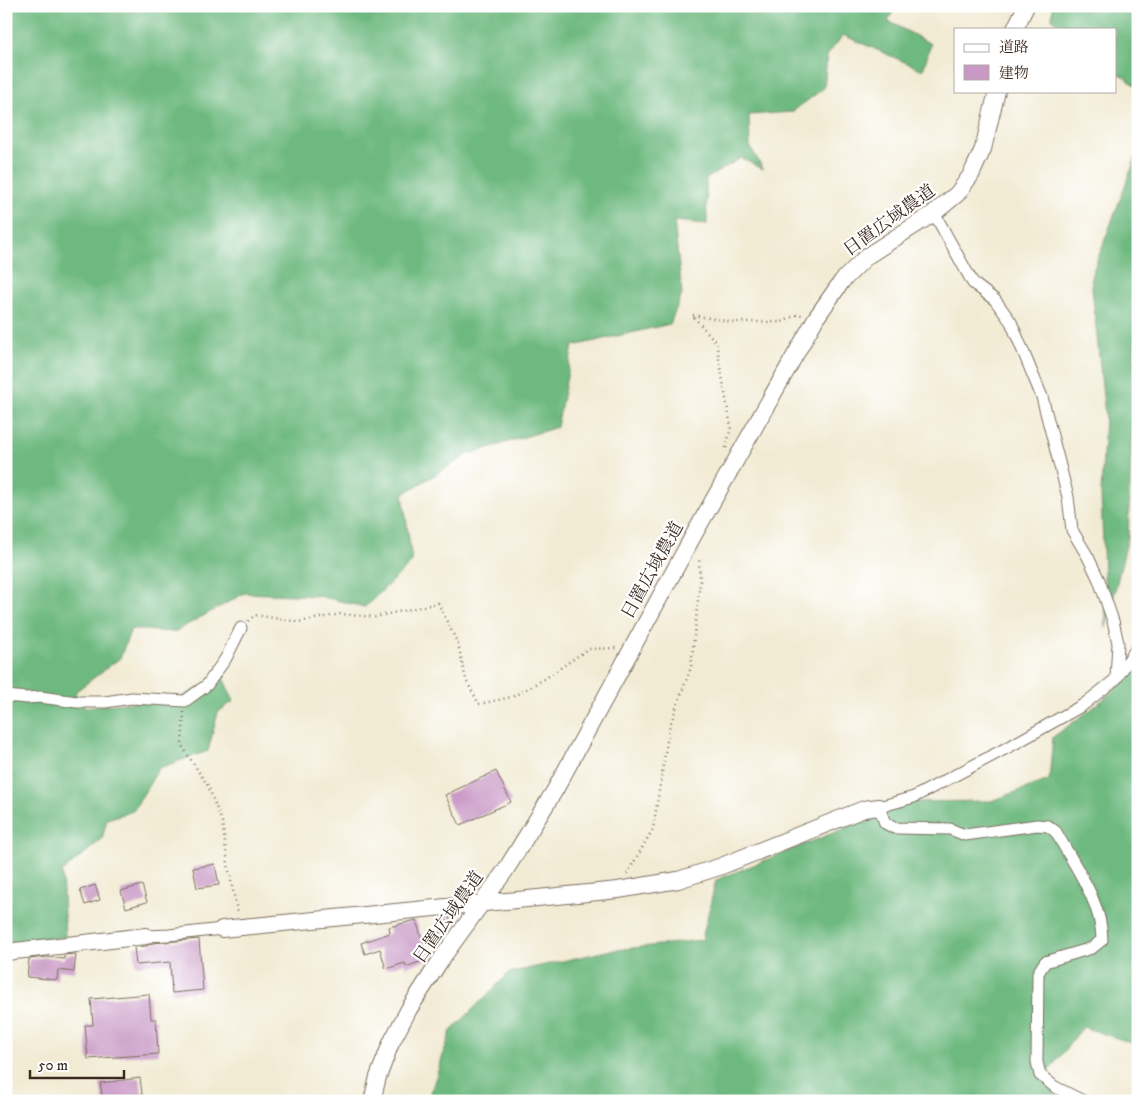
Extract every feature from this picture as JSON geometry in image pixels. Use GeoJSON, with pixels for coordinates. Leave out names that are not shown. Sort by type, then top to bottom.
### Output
{"type":"FeatureCollection","features":[{"type":"Feature","properties":{"kind":"street"},"geometry":{"type":"LineString","coordinates":[[1015,28],[1026,6]]}},
{"type":"Feature","properties":{"kind":"street","name":"日置広域農道"},"geometry":{"type":"LineString","coordinates":[[372,1101],[378,1077],[391,1043],[409,1009],[442,958],[505,871],[555,790],[692,538],[816,318],[842,281],[867,256],[934,213],[956,194],[971,175],[983,148],[997,92]]}},
{"type":"Feature","properties":{"kind":"street"},"geometry":{"type":"LineString","coordinates":[[934,213],[973,283],[995,300],[1011,322],[1042,397],[1068,497],[1072,530],[1088,557],[1113,621],[1118,643],[1116,679]]}},
{"type":"Feature","properties":{"kind":"street"},"geometry":{"type":"LineString","coordinates":[[6,696],[40,697],[77,702],[132,698],[185,701],[207,685],[226,658],[241,628]]}},
{"type":"Feature","properties":{"kind":"street"},"geometry":{"type":"LineString","coordinates":[[6,952],[146,936],[618,890],[678,880],[719,867],[864,809],[914,797],[1083,705],[1116,679],[1138,646]]}},
{"type":"Feature","properties":{"kind":"street"},"geometry":{"type":"LineString","coordinates":[[878,807],[885,823],[894,828],[950,829],[965,835],[1037,825],[1048,826],[1056,832],[1097,906],[1102,927],[1102,940],[1092,948],[1045,962],[1038,973],[1037,1062],[1040,1074],[1055,1088],[1083,1101]]}},
{"type":"Feature","properties":{"kind":"path"},"geometry":{"type":"LineString","coordinates":[[724,453],[732,427],[716,342],[692,315],[732,322],[782,322],[798,314],[816,318]]}},
{"type":"Feature","properties":{"kind":"path"},"geometry":{"type":"LineString","coordinates":[[1138,320],[1134,333],[1138,361]]}},
{"type":"Feature","properties":{"kind":"path"},"geometry":{"type":"LineString","coordinates":[[618,890],[653,829],[669,728],[691,668],[700,580],[699,553],[692,538]]}},
{"type":"Feature","properties":{"kind":"path"},"geometry":{"type":"LineString","coordinates":[[241,628],[254,615],[299,622],[341,614],[375,617],[438,603],[458,644],[466,680],[479,704],[512,697],[546,678],[588,649],[632,648]]}},
{"type":"Feature","properties":{"kind":"path"},"geometry":{"type":"LineString","coordinates":[[185,701],[182,746],[208,786],[222,822],[240,927]]}},
{"type":"Feature","properties":{"kind":"green space"},"geometry":{"type":"Polygon","coordinates":[[[6,6],[896,6],[888,21],[931,44],[923,70],[843,35],[827,56],[824,88],[792,112],[749,115],[750,146],[763,169],[741,158],[706,179],[707,224],[674,221],[682,294],[670,324],[573,346],[557,427],[469,454],[403,494],[412,562],[365,607],[319,596],[245,593],[174,632],[131,629],[120,658],[75,692],[83,707],[180,698],[222,676],[234,701],[218,712],[208,751],[159,768],[133,811],[107,819],[102,839],[62,872],[65,937],[6,944],[6,6]]]}},
{"type":"Feature","properties":{"kind":"green space"},"geometry":{"type":"Polygon","coordinates":[[[1053,6],[1138,6],[1138,88],[1116,71],[1116,28],[1064,28],[1052,19],[1053,6]]]}},
{"type":"Feature","properties":{"kind":"green space"},"geometry":{"type":"Polygon","coordinates":[[[1138,151],[1138,336],[1135,340],[1128,537],[1106,628],[1101,493],[1105,416],[1091,277],[1138,151]]]}},
{"type":"Feature","properties":{"kind":"green space"},"geometry":{"type":"Polygon","coordinates":[[[1138,658],[1138,1045],[1083,1027],[1043,1078],[1052,1092],[1066,1101],[428,1101],[451,1031],[509,973],[607,951],[702,940],[716,880],[910,802],[991,801],[1049,780],[1053,737],[1110,693],[1138,658]]]}},
{"type":"Feature","properties":{"kind":"building"},"geometry":{"type":"Polygon","coordinates":[[[496,771],[511,802],[460,825],[445,795],[496,771]]]}},
{"type":"Feature","properties":{"kind":"building"},"geometry":{"type":"Polygon","coordinates":[[[215,864],[219,885],[197,888],[193,868],[215,864]]]}},
{"type":"Feature","properties":{"kind":"building"},"geometry":{"type":"Polygon","coordinates":[[[95,885],[100,900],[85,905],[80,890],[95,885]]]}},
{"type":"Feature","properties":{"kind":"building"},"geometry":{"type":"Polygon","coordinates":[[[142,885],[147,902],[126,908],[121,891],[142,885]]]}},
{"type":"Feature","properties":{"kind":"building"},"geometry":{"type":"Polygon","coordinates":[[[450,917],[448,933],[438,932],[439,918],[450,917]]]}},
{"type":"Feature","properties":{"kind":"building"},"geometry":{"type":"Polygon","coordinates":[[[416,920],[428,959],[406,967],[405,963],[386,969],[380,949],[365,954],[361,943],[390,933],[389,927],[416,920]]]}},
{"type":"Feature","properties":{"kind":"building"},"geometry":{"type":"Polygon","coordinates":[[[199,939],[203,990],[172,993],[170,962],[136,965],[134,947],[147,946],[153,943],[199,939]]]}},
{"type":"Feature","properties":{"kind":"building"},"geometry":{"type":"Polygon","coordinates":[[[76,954],[74,972],[58,970],[57,980],[27,977],[29,959],[47,957],[64,959],[64,955],[76,954]]]}},
{"type":"Feature","properties":{"kind":"building"},"geometry":{"type":"Polygon","coordinates":[[[149,994],[151,1019],[156,1019],[158,1054],[88,1059],[85,1025],[93,1025],[91,999],[149,994]]]}},
{"type":"Feature","properties":{"kind":"building"},"geometry":{"type":"Polygon","coordinates":[[[140,1078],[143,1101],[103,1101],[100,1083],[140,1078]]]}}]}
